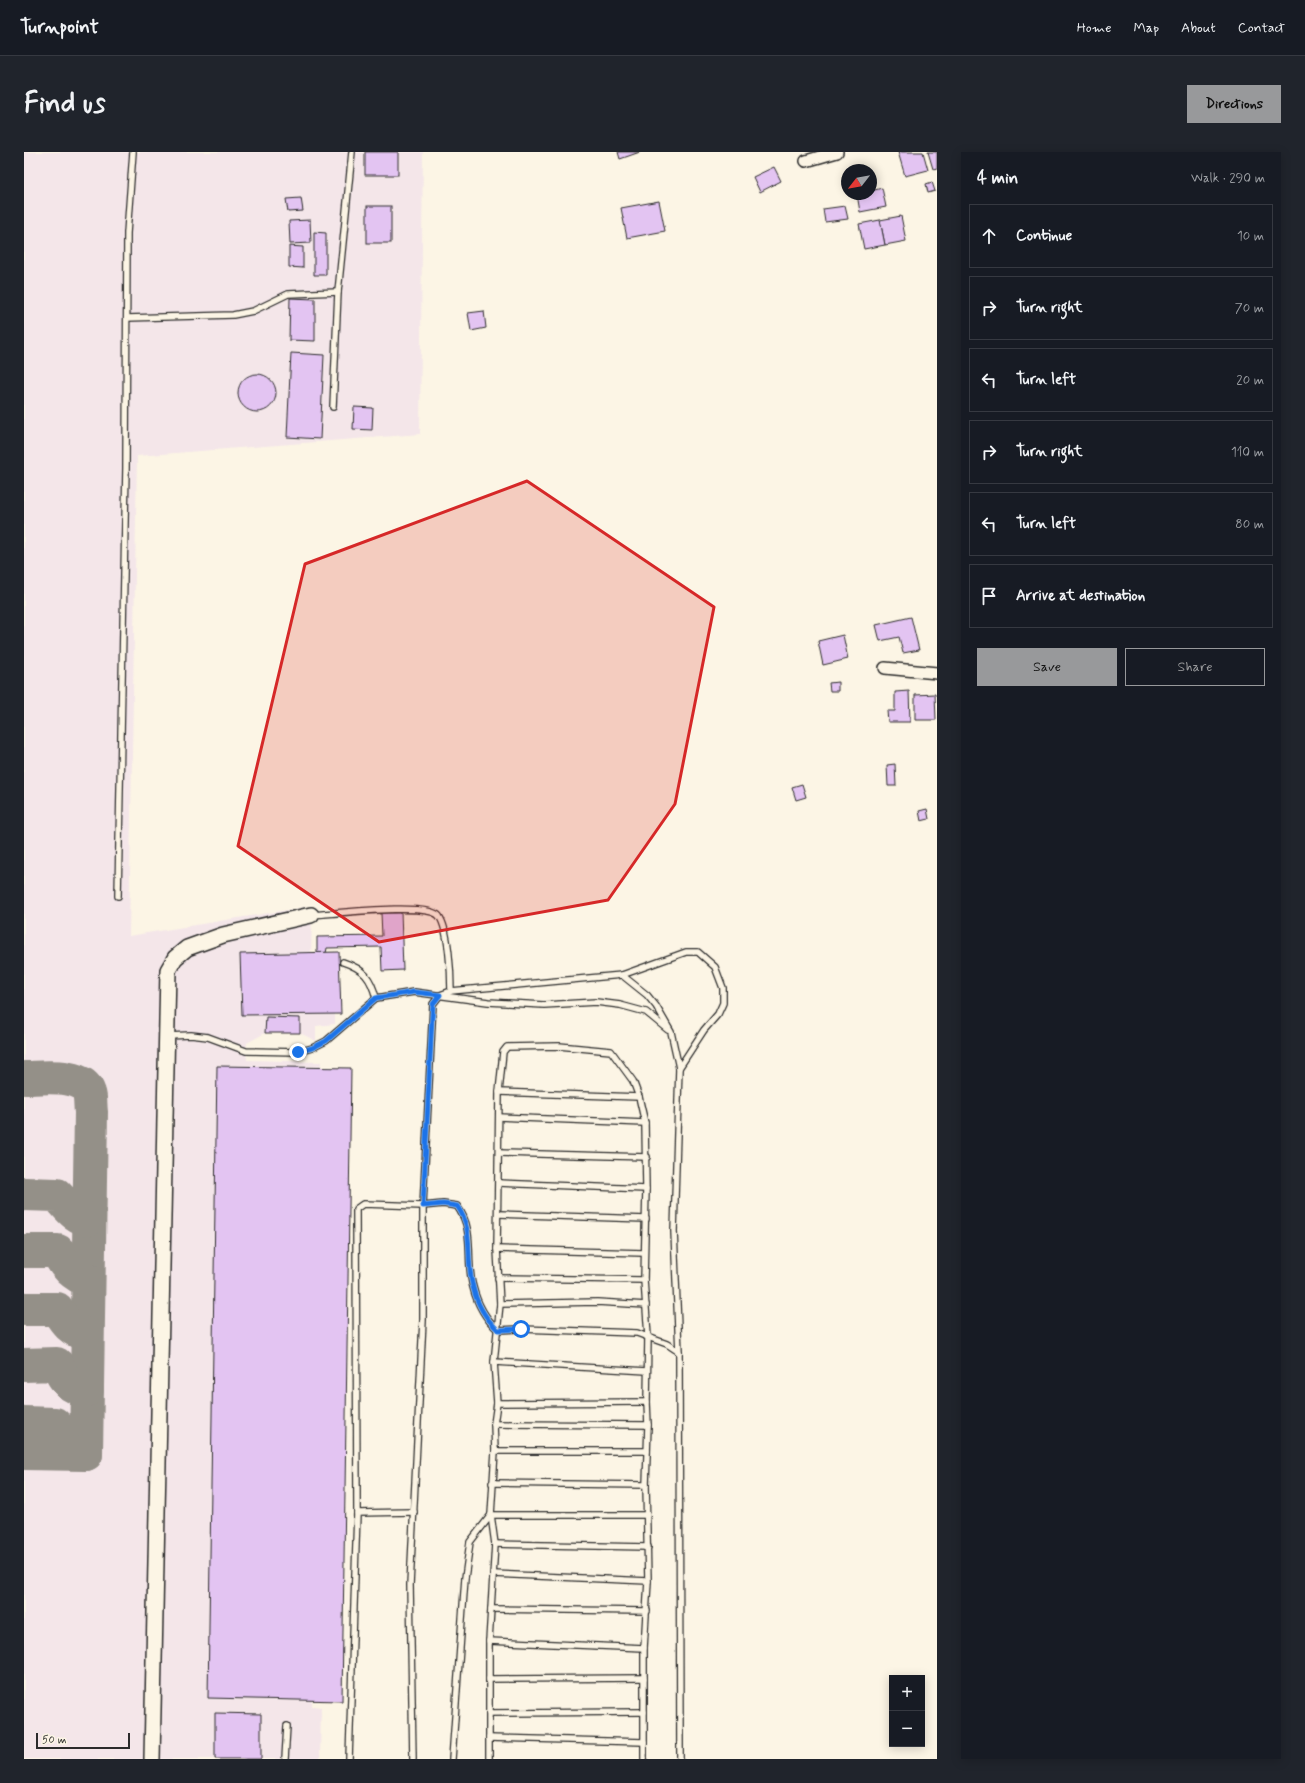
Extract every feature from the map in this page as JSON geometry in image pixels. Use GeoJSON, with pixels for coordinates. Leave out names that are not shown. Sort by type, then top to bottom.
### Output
{"type":"FeatureCollection","features":[{"type":"Feature","properties":{"kind":"street"},"geometry":{"type":"LineString","coordinates":[[806,161],[837,152]]}},
{"type":"Feature","properties":{"kind":"street"},"geometry":{"type":"LineString","coordinates":[[885,668],[937,673]]}},
{"type":"Feature","properties":{"kind":"street"},"geometry":{"type":"LineString","coordinates":[[152,1759],[168,1036],[166,991],[168,970],[174,958],[187,948],[223,935],[311,915]]}},
{"type":"Feature","properties":{"kind":"lane"},"geometry":{"type":"LineString","coordinates":[[118,896],[126,468],[127,234],[133,152]]}},
{"type":"Feature","properties":{"kind":"lane"},"geometry":{"type":"LineString","coordinates":[[333,407],[338,292],[352,152]]}},
{"type":"Feature","properties":{"kind":"lane"},"geometry":{"type":"LineString","coordinates":[[127,318],[233,315],[252,311],[288,294],[338,292]]}},
{"type":"Feature","properties":{"kind":"lane"},"geometry":{"type":"LineString","coordinates":[[311,915],[409,908],[427,910],[438,915],[443,925],[451,973],[452,991]]}},
{"type":"Feature","properties":{"kind":"lane"},"geometry":{"type":"LineString","coordinates":[[413,1759],[410,1585],[423,1320],[423,1206],[433,1004],[440,995],[452,991],[622,975],[686,952],[698,952],[715,967],[723,988],[723,1003],[718,1014],[704,1030],[679,1068]]}},
{"type":"Feature","properties":{"kind":"lane"},"geometry":{"type":"LineString","coordinates":[[343,962],[356,966],[364,974],[372,983],[376,998]]}},
{"type":"Feature","properties":{"kind":"lane"},"geometry":{"type":"LineString","coordinates":[[622,975],[647,995],[656,1006],[671,1032],[679,1068],[674,1231],[678,1352],[680,1759]]}},
{"type":"Feature","properties":{"kind":"lane"},"geometry":{"type":"LineString","coordinates":[[168,1036],[192,1035],[208,1037],[246,1051],[298,1052],[312,1048],[326,1041],[376,998],[414,992],[488,1002],[544,1005],[596,1002],[620,1005],[646,1012],[671,1032]]}},
{"type":"Feature","properties":{"kind":"lane"},"geometry":{"type":"LineString","coordinates":[[489,1759],[489,1641],[495,1544],[491,1515],[495,1451],[494,1424],[498,1403],[494,1362],[500,1304],[497,1249],[499,1214],[499,1092],[502,1052],[507,1047],[559,1046],[611,1051],[633,1081],[639,1097],[645,1124],[646,1219],[644,1280],[648,1336],[646,1485],[648,1580],[644,1648],[644,1759]]}},
{"type":"Feature","properties":{"kind":"lane"},"geometry":{"type":"LineString","coordinates":[[499,1092],[639,1097]]}},
{"type":"Feature","properties":{"kind":"lane"},"geometry":{"type":"LineString","coordinates":[[499,1117],[645,1124]]}},
{"type":"Feature","properties":{"kind":"lane"},"geometry":{"type":"LineString","coordinates":[[499,1153],[646,1157]]}},
{"type":"Feature","properties":{"kind":"lane"},"geometry":{"type":"LineString","coordinates":[[499,1183],[646,1189]]}},
{"type":"Feature","properties":{"kind":"lane"},"geometry":{"type":"LineString","coordinates":[[349,1759],[357,1513],[356,1209],[363,1204],[423,1206],[443,1204],[457,1206],[464,1216],[468,1238],[472,1287],[488,1321],[498,1330],[521,1329],[637,1333],[667,1344],[678,1352]]}},
{"type":"Feature","properties":{"kind":"lane"},"geometry":{"type":"LineString","coordinates":[[499,1214],[646,1219]]}},
{"type":"Feature","properties":{"kind":"lane"},"geometry":{"type":"LineString","coordinates":[[497,1249],[644,1253]]}},
{"type":"Feature","properties":{"kind":"lane"},"geometry":{"type":"LineString","coordinates":[[498,1278],[644,1280]]}},
{"type":"Feature","properties":{"kind":"lane"},"geometry":{"type":"LineString","coordinates":[[500,1304],[597,1302],[646,1305]]}},
{"type":"Feature","properties":{"kind":"lane"},"geometry":{"type":"LineString","coordinates":[[494,1362],[647,1371]]}},
{"type":"Feature","properties":{"kind":"lane"},"geometry":{"type":"LineString","coordinates":[[498,1403],[647,1402]]}},
{"type":"Feature","properties":{"kind":"lane"},"geometry":{"type":"LineString","coordinates":[[494,1424],[648,1425]]}},
{"type":"Feature","properties":{"kind":"lane"},"geometry":{"type":"LineString","coordinates":[[495,1451],[647,1451]]}},
{"type":"Feature","properties":{"kind":"lane"},"geometry":{"type":"LineString","coordinates":[[492,1483],[646,1485]]}},
{"type":"Feature","properties":{"kind":"lane"},"geometry":{"type":"LineString","coordinates":[[357,1513],[414,1512]]}},
{"type":"Feature","properties":{"kind":"lane"},"geometry":{"type":"LineString","coordinates":[[491,1515],[647,1515]]}},
{"type":"Feature","properties":{"kind":"lane"},"geometry":{"type":"LineString","coordinates":[[452,1759],[466,1570],[470,1542],[491,1515]]}},
{"type":"Feature","properties":{"kind":"lane"},"geometry":{"type":"LineString","coordinates":[[495,1544],[648,1547]]}},
{"type":"Feature","properties":{"kind":"lane"},"geometry":{"type":"LineString","coordinates":[[494,1574],[648,1580]]}},
{"type":"Feature","properties":{"kind":"lane"},"geometry":{"type":"LineString","coordinates":[[490,1609],[647,1611]]}},
{"type":"Feature","properties":{"kind":"lane"},"geometry":{"type":"LineString","coordinates":[[489,1641],[644,1648]]}},
{"type":"Feature","properties":{"kind":"lane"},"geometry":{"type":"LineString","coordinates":[[489,1679],[644,1678]]}},
{"type":"Feature","properties":{"kind":"lane"},"geometry":{"type":"LineString","coordinates":[[489,1712],[644,1712]]}},
{"type":"Feature","properties":{"kind":"lane"},"geometry":{"type":"LineString","coordinates":[[285,1759],[287,1726]]}},
{"type":"Feature","properties":{"kind":"lane"},"geometry":{"type":"LineString","coordinates":[[489,1738],[644,1742]]}},
{"type":"Feature","properties":{"kind":"highlighted area"},"geometry":{"type":"Polygon","coordinates":[[[527,481],[714,607],[675,804],[608,900],[379,942],[238,846],[305,564],[527,481]]]}},
{"type":"Feature","properties":{"kind":"shaded area"},"geometry":{"type":"Polygon","coordinates":[[[24,152],[423,152],[420,434],[137,456],[129,936],[312,906],[311,962],[335,963],[335,1024],[316,1026],[316,1041],[300,1033],[265,1033],[247,1043],[246,1051],[247,1060],[321,1062],[318,1174],[316,1573],[312,1706],[321,1707],[320,1759],[24,1759],[24,152]]]}},
{"type":"Feature","properties":{"kind":"building"},"geometry":{"type":"Polygon","coordinates":[[[365,152],[398,152],[398,175],[365,175],[365,152]]]}},
{"type":"Feature","properties":{"kind":"building"},"geometry":{"type":"Polygon","coordinates":[[[618,152],[640,152],[620,159],[618,152]]]}},
{"type":"Feature","properties":{"kind":"building"},"geometry":{"type":"Polygon","coordinates":[[[898,152],[923,152],[928,170],[905,176],[898,152]]]}},
{"type":"Feature","properties":{"kind":"building"},"geometry":{"type":"Polygon","coordinates":[[[928,152],[937,152],[937,168],[933,169],[928,152]]]}},
{"type":"Feature","properties":{"kind":"building"},"geometry":{"type":"Polygon","coordinates":[[[774,167],[781,181],[760,192],[753,177],[774,167]]]}},
{"type":"Feature","properties":{"kind":"building"},"geometry":{"type":"Polygon","coordinates":[[[932,182],[935,191],[928,193],[926,184],[932,182]]]}},
{"type":"Feature","properties":{"kind":"building"},"geometry":{"type":"Polygon","coordinates":[[[882,188],[886,207],[860,212],[858,200],[877,200],[877,189],[882,188]]]}},
{"type":"Feature","properties":{"kind":"building"},"geometry":{"type":"Polygon","coordinates":[[[301,198],[303,211],[288,212],[286,199],[301,198]]]}},
{"type":"Feature","properties":{"kind":"building"},"geometry":{"type":"Polygon","coordinates":[[[659,201],[665,231],[627,238],[621,208],[659,201]]]}},
{"type":"Feature","properties":{"kind":"building"},"geometry":{"type":"Polygon","coordinates":[[[367,206],[391,206],[391,243],[367,243],[367,206]]]}},
{"type":"Feature","properties":{"kind":"building"},"geometry":{"type":"Polygon","coordinates":[[[845,206],[848,219],[825,222],[823,209],[845,206]]]}},
{"type":"Feature","properties":{"kind":"building"},"geometry":{"type":"Polygon","coordinates":[[[901,216],[906,241],[885,245],[880,220],[901,216]]]}},
{"type":"Feature","properties":{"kind":"building"},"geometry":{"type":"Polygon","coordinates":[[[310,220],[311,243],[290,244],[289,221],[310,220]]]}},
{"type":"Feature","properties":{"kind":"building"},"geometry":{"type":"Polygon","coordinates":[[[880,220],[885,245],[864,249],[859,224],[880,220]]]}},
{"type":"Feature","properties":{"kind":"building"},"geometry":{"type":"Polygon","coordinates":[[[314,232],[326,233],[326,275],[314,275],[314,232]]]}},
{"type":"Feature","properties":{"kind":"building"},"geometry":{"type":"Polygon","coordinates":[[[289,246],[303,247],[303,268],[289,267],[289,246]]]}},
{"type":"Feature","properties":{"kind":"building"},"geometry":{"type":"Polygon","coordinates":[[[290,298],[315,299],[315,341],[289,340],[290,298]]]}},
{"type":"Feature","properties":{"kind":"building"},"geometry":{"type":"Polygon","coordinates":[[[484,311],[486,328],[471,331],[468,313],[484,311]]]}},
{"type":"Feature","properties":{"kind":"building"},"geometry":{"type":"Polygon","coordinates":[[[291,353],[324,355],[320,439],[287,437],[291,353]]]}},
{"type":"Feature","properties":{"kind":"building"},"geometry":{"type":"Polygon","coordinates":[[[257,374],[267,377],[273,383],[276,393],[273,403],[267,409],[257,412],[247,409],[241,403],[238,393],[241,383],[247,377],[257,374]]]}},
{"type":"Feature","properties":{"kind":"building"},"geometry":{"type":"Polygon","coordinates":[[[354,407],[373,408],[372,430],[353,429],[354,407]]]}},
{"type":"Feature","properties":{"kind":"building"},"geometry":{"type":"Polygon","coordinates":[[[911,617],[919,650],[903,653],[899,637],[880,641],[876,625],[911,617]]]}},
{"type":"Feature","properties":{"kind":"building"},"geometry":{"type":"Polygon","coordinates":[[[843,635],[848,659],[823,665],[818,641],[843,635]]]}},
{"type":"Feature","properties":{"kind":"building"},"geometry":{"type":"Polygon","coordinates":[[[838,682],[838,691],[830,691],[829,683],[838,682]]]}},
{"type":"Feature","properties":{"kind":"building"},"geometry":{"type":"Polygon","coordinates":[[[909,691],[910,722],[888,722],[887,711],[895,711],[895,692],[909,691]]]}},
{"type":"Feature","properties":{"kind":"building"},"geometry":{"type":"Polygon","coordinates":[[[935,694],[936,720],[915,720],[915,695],[935,694]]]}},
{"type":"Feature","properties":{"kind":"building"},"geometry":{"type":"Polygon","coordinates":[[[895,764],[896,786],[888,786],[887,765],[895,764]]]}},
{"type":"Feature","properties":{"kind":"building"},"geometry":{"type":"Polygon","coordinates":[[[802,784],[806,797],[796,800],[792,787],[802,784]]]}},
{"type":"Feature","properties":{"kind":"building"},"geometry":{"type":"Polygon","coordinates":[[[927,809],[929,819],[921,821],[919,811],[927,809]]]}},
{"type":"Feature","properties":{"kind":"building"},"geometry":{"type":"Polygon","coordinates":[[[401,912],[403,970],[382,971],[381,947],[327,948],[326,953],[317,953],[317,937],[382,936],[381,913],[401,912]]]}},
{"type":"Feature","properties":{"kind":"building"},"geometry":{"type":"Polygon","coordinates":[[[339,952],[341,1014],[242,1015],[240,954],[339,952]]]}},
{"type":"Feature","properties":{"kind":"building"},"geometry":{"type":"Polygon","coordinates":[[[266,1017],[300,1018],[300,1033],[265,1033],[266,1017]]]}},
{"type":"Feature","properties":{"kind":"building"},"geometry":{"type":"Polygon","coordinates":[[[217,1066],[351,1068],[342,1701],[208,1698],[217,1066]]]}},
{"type":"Feature","properties":{"kind":"building"},"geometry":{"type":"Polygon","coordinates":[[[215,1713],[261,1714],[261,1759],[215,1759],[215,1713]]]}},
{"type":"Feature","properties":{"kind":"taxiway"},"geometry":{"type":"LineString","coordinates":[[24,1078],[51,1077],[71,1079],[85,1086],[90,1098],[86,1454],[71,1444],[55,1424],[24,1423]]}},
{"type":"Feature","properties":{"kind":"taxiway"},"geometry":{"type":"LineString","coordinates":[[24,1194],[57,1195],[75,1214],[89,1219]]}},
{"type":"Feature","properties":{"kind":"taxiway"},"geometry":{"type":"LineString","coordinates":[[24,1251],[58,1251],[63,1261],[74,1273],[88,1280]]}},
{"type":"Feature","properties":{"kind":"taxiway"},"geometry":{"type":"LineString","coordinates":[[24,1309],[57,1309],[69,1326],[77,1331],[87,1334]]}},
{"type":"Feature","properties":{"kind":"taxiway"},"geometry":{"type":"LineString","coordinates":[[24,1365],[57,1364],[62,1375],[71,1385],[87,1390]]}},
{"type":"Feature","properties":{"kind":"taxiway"},"geometry":{"type":"LineString","coordinates":[[24,1453],[86,1454]]}},
{"type":"Feature","properties":{"kind":"route"},"geometry":{"type":"LineString","coordinates":[[298,1052],[312,1048],[326,1041],[346,1026],[376,998],[414,992],[440,995],[433,1004],[423,1206],[443,1204],[457,1206],[464,1216],[468,1238],[472,1287],[481,1308],[488,1321],[498,1330],[521,1329]]}}]}
